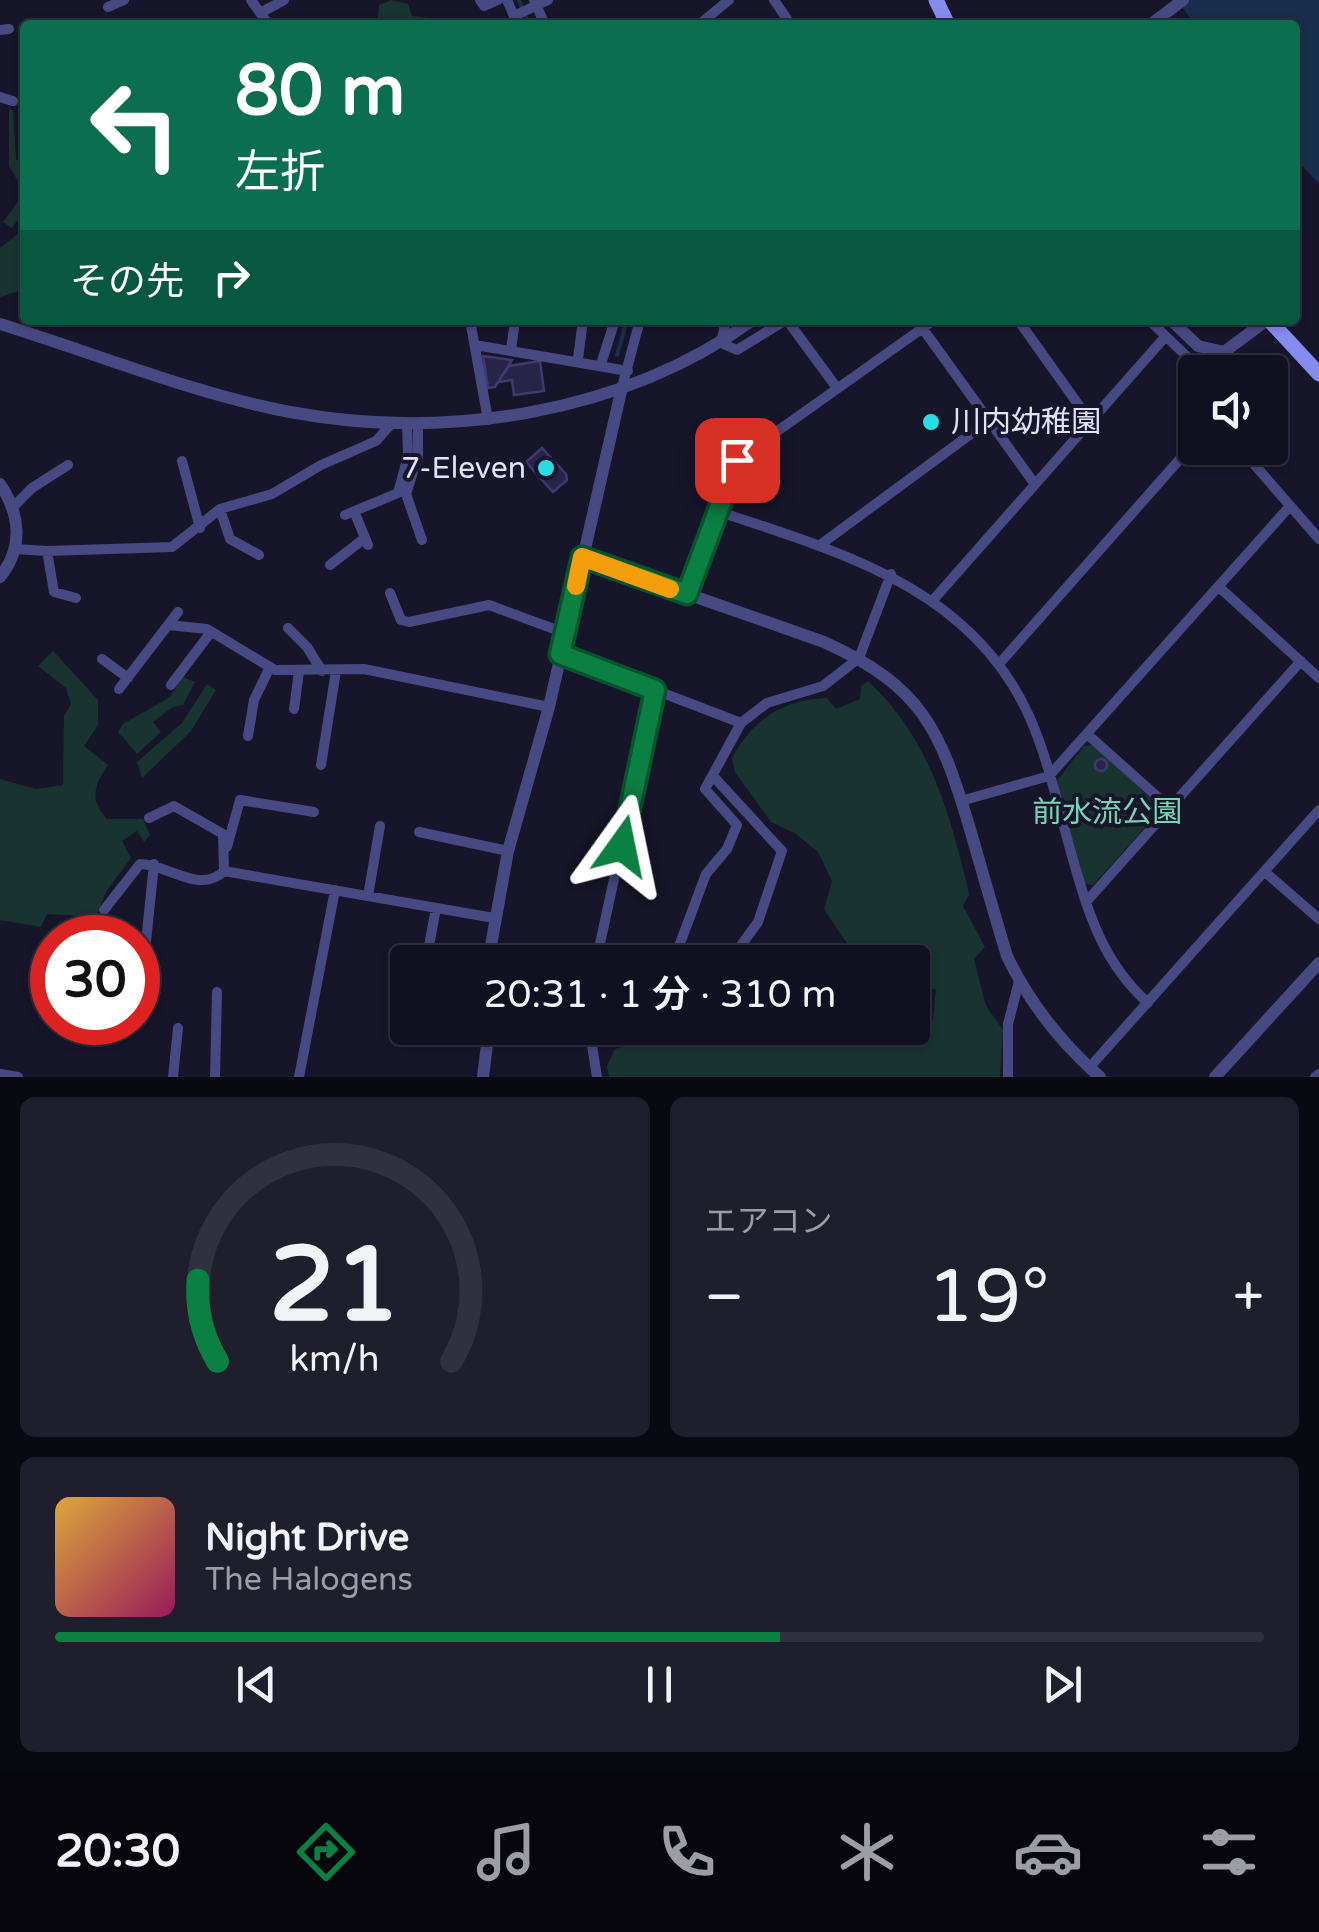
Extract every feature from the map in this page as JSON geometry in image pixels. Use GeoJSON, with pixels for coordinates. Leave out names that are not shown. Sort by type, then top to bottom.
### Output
{"type":"FeatureCollection","features":[{"type":"Feature","properties":{"kind":"main road"},"geometry":{"type":"LineString","coordinates":[[1273,325],[1319,374]]}},
{"type":"Feature","properties":{"kind":"street"},"geometry":{"type":"LineString","coordinates":[[108,7],[124,0]]}},
{"type":"Feature","properties":{"kind":"street"},"geometry":{"type":"LineString","coordinates":[[251,0],[266,20]]}},
{"type":"Feature","properties":{"kind":"street"},"geometry":{"type":"LineString","coordinates":[[260,12],[284,0]]}},
{"type":"Feature","properties":{"kind":"street"},"geometry":{"type":"LineString","coordinates":[[480,0],[484,6],[498,0]]}},
{"type":"Feature","properties":{"kind":"street"},"geometry":{"type":"LineString","coordinates":[[507,0],[516,20],[540,2]]}},
{"type":"Feature","properties":{"kind":"street"},"geometry":{"type":"LineString","coordinates":[[703,20],[729,0]]}},
{"type":"Feature","properties":{"kind":"street"},"geometry":{"type":"LineString","coordinates":[[1157,20],[1183,0]]}},
{"type":"Feature","properties":{"kind":"street"},"geometry":{"type":"LineString","coordinates":[[0,97],[13,102]]}},
{"type":"Feature","properties":{"kind":"street"},"geometry":{"type":"LineString","coordinates":[[0,324],[272,407],[406,423],[488,420],[622,386],[721,343],[746,325]]}},
{"type":"Feature","properties":{"kind":"street"},"geometry":{"type":"LineString","coordinates":[[471,325],[488,420]]}},
{"type":"Feature","properties":{"kind":"street"},"geometry":{"type":"LineString","coordinates":[[512,350],[514,325]]}},
{"type":"Feature","properties":{"kind":"street"},"geometry":{"type":"LineString","coordinates":[[578,360],[582,325]]}},
{"type":"Feature","properties":{"kind":"street"},"geometry":{"type":"LineString","coordinates":[[601,364],[613,325]]}},
{"type":"Feature","properties":{"kind":"street"},"geometry":{"type":"LineString","coordinates":[[490,945],[508,850],[548,707],[639,325]]}},
{"type":"Feature","properties":{"kind":"street"},"geometry":{"type":"LineString","coordinates":[[721,343],[725,325]]}},
{"type":"Feature","properties":{"kind":"street"},"geometry":{"type":"LineString","coordinates":[[721,343],[737,350],[778,325]]}},
{"type":"Feature","properties":{"kind":"street"},"geometry":{"type":"LineString","coordinates":[[790,325],[837,388]]}},
{"type":"Feature","properties":{"kind":"street"},"geometry":{"type":"LineString","coordinates":[[687,594],[737,460],[927,325]]}},
{"type":"Feature","properties":{"kind":"street"},"geometry":{"type":"LineString","coordinates":[[1022,325],[1090,422]]}},
{"type":"Feature","properties":{"kind":"street"},"geometry":{"type":"LineString","coordinates":[[1154,325],[1185,355]]}},
{"type":"Feature","properties":{"kind":"street"},"geometry":{"type":"LineString","coordinates":[[1175,325],[1206,351],[1224,352],[1261,325]]}},
{"type":"Feature","properties":{"kind":"street"},"geometry":{"type":"LineString","coordinates":[[923,328],[1034,483]]}},
{"type":"Feature","properties":{"kind":"street"},"geometry":{"type":"LineString","coordinates":[[934,599],[1165,336]]}},
{"type":"Feature","properties":{"kind":"street"},"geometry":{"type":"LineString","coordinates":[[475,346],[628,371]]}},
{"type":"Feature","properties":{"kind":"street"},"geometry":{"type":"LineString","coordinates":[[820,545],[988,422]]}},
{"type":"Feature","properties":{"kind":"street"},"geometry":{"type":"LineString","coordinates":[[15,549],[47,552],[172,547],[220,509],[272,494],[406,423]]}},
{"type":"Feature","properties":{"kind":"street"},"geometry":{"type":"LineString","coordinates":[[330,565],[367,542],[350,513],[398,493],[408,456],[406,423]]}},
{"type":"Feature","properties":{"kind":"street"},"geometry":{"type":"LineString","coordinates":[[406,423],[418,456],[406,494],[422,540]]}},
{"type":"Feature","properties":{"kind":"street"},"geometry":{"type":"LineString","coordinates":[[182,461],[200,528]]}},
{"type":"Feature","properties":{"kind":"street"},"geometry":{"type":"LineString","coordinates":[[999,664],[1178,461]]}},
{"type":"Feature","properties":{"kind":"street"},"geometry":{"type":"LineString","coordinates":[[13,508],[32,488],[68,465]]}},
{"type":"Feature","properties":{"kind":"street"},"geometry":{"type":"LineString","coordinates":[[1255,465],[1319,538]]}},
{"type":"Feature","properties":{"kind":"street"},"geometry":{"type":"LineString","coordinates":[[0,484],[13,508],[15,549],[0,577]]}},
{"type":"Feature","properties":{"kind":"street"},"geometry":{"type":"LineString","coordinates":[[962,801],[1049,776],[1290,506]]}},
{"type":"Feature","properties":{"kind":"street"},"geometry":{"type":"LineString","coordinates":[[220,509],[230,539],[258,555]]}},
{"type":"Feature","properties":{"kind":"street"},"geometry":{"type":"LineString","coordinates":[[717,511],[820,545],[891,574],[934,599],[999,664],[1030,718],[1092,928],[1108,956],[1148,1002]]}},
{"type":"Feature","properties":{"kind":"street"},"geometry":{"type":"LineString","coordinates":[[47,552],[54,592],[76,598]]}},
{"type":"Feature","properties":{"kind":"street"},"geometry":{"type":"LineString","coordinates":[[582,557],[859,658],[905,692],[923,713],[946,752],[1007,956],[1019,981],[1044,1021],[1095,1072],[1148,1002],[1319,810]]}},
{"type":"Feature","properties":{"kind":"street"},"geometry":{"type":"LineString","coordinates":[[679,945],[706,874],[727,849],[738,826],[705,790],[741,723],[767,704],[823,686],[859,658],[891,574]]}},
{"type":"Feature","properties":{"kind":"street"},"geometry":{"type":"LineString","coordinates":[[1219,587],[1319,678]]}},
{"type":"Feature","properties":{"kind":"street"},"geometry":{"type":"LineString","coordinates":[[390,593],[401,620],[409,622],[489,605],[565,633]]}},
{"type":"Feature","properties":{"kind":"street"},"geometry":{"type":"LineString","coordinates":[[119,689],[178,612]]}},
{"type":"Feature","properties":{"kind":"street"},"geometry":{"type":"LineString","coordinates":[[168,625],[211,632],[270,667],[299,671],[364,670],[548,707]]}},
{"type":"Feature","properties":{"kind":"street"},"geometry":{"type":"LineString","coordinates":[[288,628],[308,647],[322,671]]}},
{"type":"Feature","properties":{"kind":"street"},"geometry":{"type":"LineString","coordinates":[[171,685],[211,632]]}},
{"type":"Feature","properties":{"kind":"street"},"geometry":{"type":"LineString","coordinates":[[560,654],[741,723]]}},
{"type":"Feature","properties":{"kind":"street"},"geometry":{"type":"LineString","coordinates":[[102,659],[128,678]]}},
{"type":"Feature","properties":{"kind":"street"},"geometry":{"type":"LineString","coordinates":[[1086,902],[1301,661]]}},
{"type":"Feature","properties":{"kind":"street"},"geometry":{"type":"LineString","coordinates":[[248,736],[254,700],[270,667]]}},
{"type":"Feature","properties":{"kind":"street"},"geometry":{"type":"LineString","coordinates":[[294,708],[299,671]]}},
{"type":"Feature","properties":{"kind":"street"},"geometry":{"type":"LineString","coordinates":[[321,765],[336,672]]}},
{"type":"Feature","properties":{"kind":"street"},"geometry":{"type":"LineString","coordinates":[[600,945],[655,690]]}},
{"type":"Feature","properties":{"kind":"street"},"geometry":{"type":"LineString","coordinates":[[1087,734],[1170,808]]}},
{"type":"Feature","properties":{"kind":"street"},"geometry":{"type":"LineString","coordinates":[[713,776],[782,851],[758,922],[741,945]]}},
{"type":"Feature","properties":{"kind":"street"},"geometry":{"type":"LineString","coordinates":[[104,910],[140,864],[154,864],[195,880],[218,878],[224,871],[240,800],[314,812]]}},
{"type":"Feature","properties":{"kind":"street"},"geometry":{"type":"LineString","coordinates":[[150,818],[174,806],[185,809],[223,834],[227,847]]}},
{"type":"Feature","properties":{"kind":"street"},"geometry":{"type":"LineString","coordinates":[[368,896],[380,826]]}},
{"type":"Feature","properties":{"kind":"street"},"geometry":{"type":"LineString","coordinates":[[419,832],[508,850]]}},
{"type":"Feature","properties":{"kind":"street"},"geometry":{"type":"LineString","coordinates":[[149,915],[154,864]]}},
{"type":"Feature","properties":{"kind":"street"},"geometry":{"type":"LineString","coordinates":[[224,871],[494,918]]}},
{"type":"Feature","properties":{"kind":"street"},"geometry":{"type":"LineString","coordinates":[[1265,872],[1319,919]]}},
{"type":"Feature","properties":{"kind":"street"},"geometry":{"type":"LineString","coordinates":[[299,1077],[335,890]]}},
{"type":"Feature","properties":{"kind":"street"},"geometry":{"type":"LineString","coordinates":[[429,945],[436,908]]}},
{"type":"Feature","properties":{"kind":"street"},"geometry":{"type":"LineString","coordinates":[[1215,1077],[1319,962]]}},
{"type":"Feature","properties":{"kind":"street"},"geometry":{"type":"LineString","coordinates":[[1008,1077],[1008,1024],[1019,981]]}},
{"type":"Feature","properties":{"kind":"street"},"geometry":{"type":"LineString","coordinates":[[215,1077],[217,992]]}},
{"type":"Feature","properties":{"kind":"street"},"geometry":{"type":"LineString","coordinates":[[173,1077],[178,1028]]}},
{"type":"Feature","properties":{"kind":"street"},"geometry":{"type":"LineString","coordinates":[[482,1077],[487,1045]]}},
{"type":"Feature","properties":{"kind":"street"},"geometry":{"type":"LineString","coordinates":[[593,1045],[597,1077]]}},
{"type":"Feature","properties":{"kind":"street"},"geometry":{"type":"LineString","coordinates":[[0,1074],[18,1077]]}},
{"type":"Feature","properties":{"kind":"green space"},"geometry":{"type":"Polygon","coordinates":[[[391,0],[408,4],[412,16],[438,20],[378,20],[379,5],[391,0]]]}},
{"type":"Feature","properties":{"kind":"green space"},"geometry":{"type":"Polygon","coordinates":[[[9,109],[13,110],[20,185],[9,166],[9,109]]]}},
{"type":"Feature","properties":{"kind":"green space"},"geometry":{"type":"Polygon","coordinates":[[[20,199],[20,217],[12,228],[3,222],[20,199]]]}},
{"type":"Feature","properties":{"kind":"green space"},"geometry":{"type":"Polygon","coordinates":[[[20,232],[20,291],[0,297],[0,248],[20,232]]]}},
{"type":"Feature","properties":{"kind":"green space"},"geometry":{"type":"Polygon","coordinates":[[[53,651],[98,700],[98,725],[84,746],[108,765],[97,786],[98,805],[107,819],[143,819],[150,835],[144,842],[137,831],[122,841],[131,858],[106,892],[97,915],[30,915],[30,925],[0,920],[0,779],[36,789],[63,785],[64,716],[71,704],[66,688],[38,666],[53,651]]]}},
{"type":"Feature","properties":{"kind":"green space"},"geometry":{"type":"Polygon","coordinates":[[[183,677],[195,682],[183,705],[173,707],[153,722],[161,732],[137,754],[118,732],[123,724],[170,697],[183,677]]]}},
{"type":"Feature","properties":{"kind":"green space"},"geometry":{"type":"Polygon","coordinates":[[[868,681],[907,727],[945,806],[969,894],[963,906],[985,947],[974,959],[986,1006],[1003,1030],[1000,1077],[609,1077],[607,1066],[615,1049],[628,1045],[930,1045],[936,990],[930,988],[930,945],[849,945],[824,909],[832,881],[818,852],[796,834],[771,822],[735,772],[732,758],[749,732],[771,714],[796,703],[827,698],[836,709],[860,699],[861,686],[868,681]]]}},
{"type":"Feature","properties":{"kind":"green space"},"geometry":{"type":"Polygon","coordinates":[[[207,684],[216,690],[191,731],[142,778],[137,762],[182,723],[207,684]]]}},
{"type":"Feature","properties":{"kind":"green space","name":"前水流公園"},"geometry":{"type":"Polygon","coordinates":[[[1093,745],[1159,806],[1159,812],[1093,885],[1085,884],[1056,782],[1084,746],[1093,745]]]}},
{"type":"Feature","properties":{"kind":"water"},"geometry":{"type":"Polygon","coordinates":[[[1177,0],[1319,0],[1319,184],[1300,163],[1300,20],[1191,20],[1177,0]]]}},
{"type":"Feature","properties":{"kind":"building"},"geometry":{"type":"Polygon","coordinates":[[[483,356],[512,360],[495,387],[488,388],[483,356]]]}},
{"type":"Feature","properties":{"kind":"building"},"geometry":{"type":"Polygon","coordinates":[[[540,361],[544,391],[514,395],[512,380],[498,382],[509,366],[540,361]]]}},
{"type":"Feature","properties":{"kind":"building","name":"7-Eleven"},"geometry":{"type":"Polygon","coordinates":[[[542,448],[566,474],[567,480],[553,492],[526,462],[542,448]]]}},
{"type":"Feature","properties":{"kind":"building"},"geometry":{"type":"Polygon","coordinates":[[[1101,759],[1107,765],[1101,771],[1095,765],[1101,759]]]}},
{"type":"Feature","properties":{"kind":"waterway"},"geometry":{"type":"LineString","coordinates":[[519,0],[527,20]]}},
{"type":"Feature","properties":{"kind":"waterway"},"geometry":{"type":"LineString","coordinates":[[617,355],[626,325]]}},
{"type":"Feature","properties":{"kind":"slow traffic"},"geometry":{"type":"LineString","coordinates":[[576,586],[582,557],[670,589]]}},
{"type":"Feature","properties":{"kind":"place","name":"川内幼稚園"},"geometry":{"type":"Point","coordinates":[931,422]}},
{"type":"Feature","properties":{"kind":"place","name":"7-Eleven"},"geometry":{"type":"Point","coordinates":[546,468]}},
{"type":"Feature","properties":{"kind":"route"},"geometry":{"type":"LineString","coordinates":[[622,846],[655,690],[560,654],[582,557],[687,594],[737,460]]}}]}
